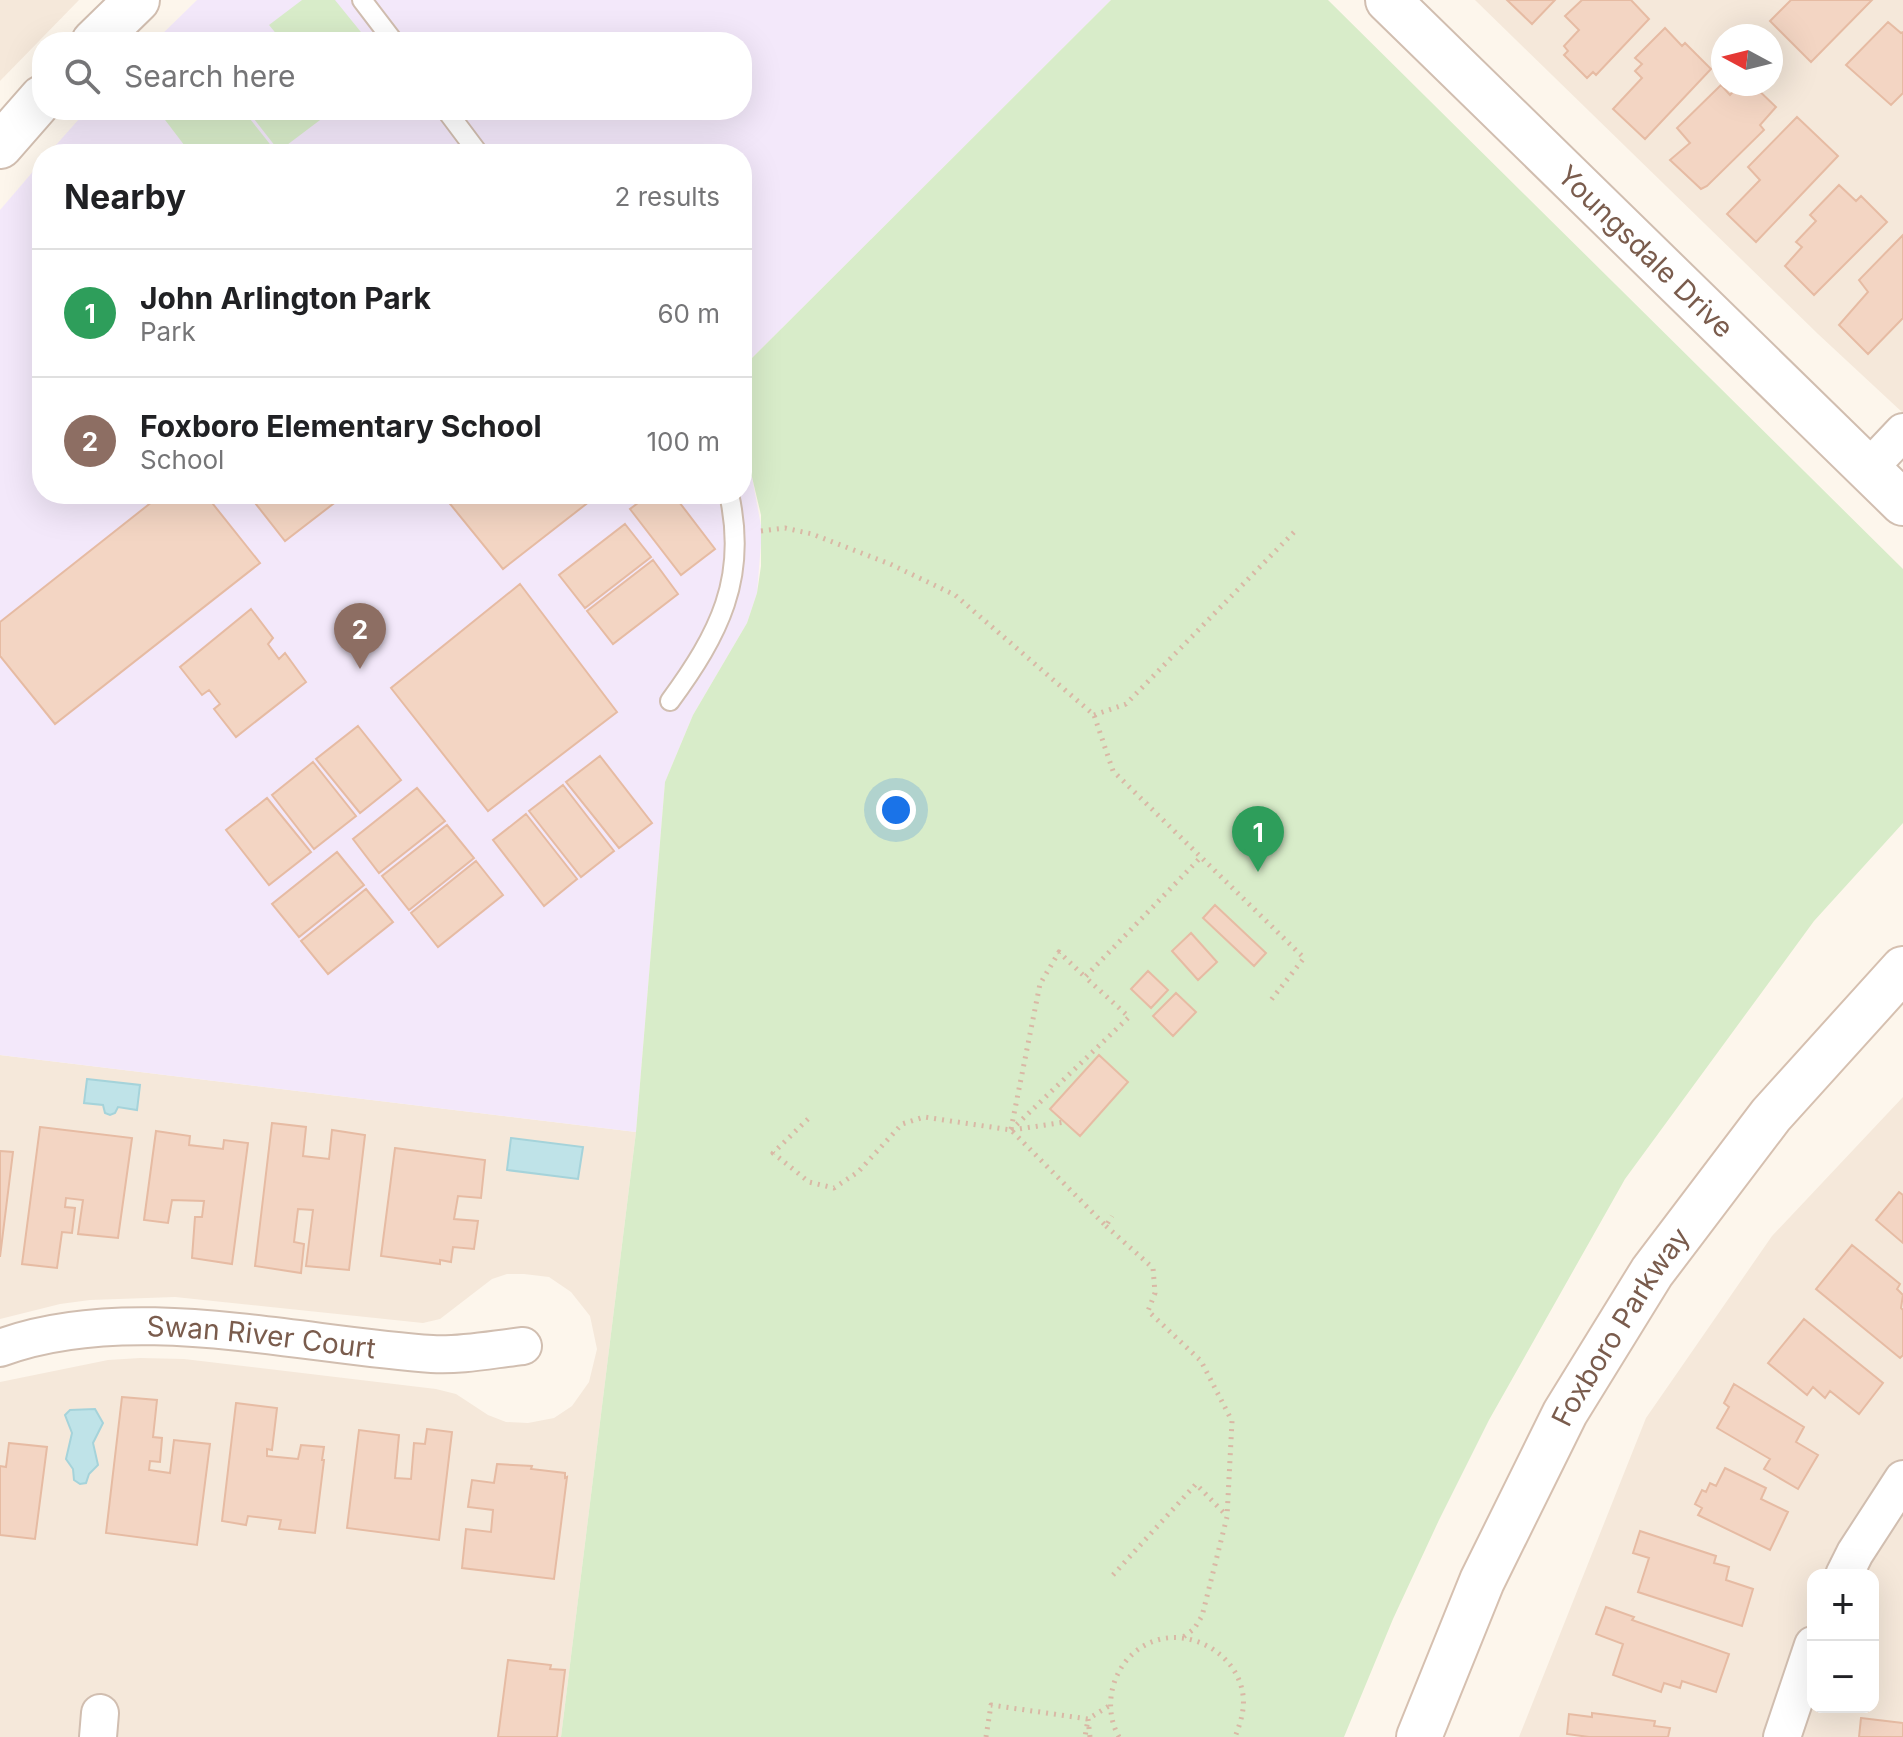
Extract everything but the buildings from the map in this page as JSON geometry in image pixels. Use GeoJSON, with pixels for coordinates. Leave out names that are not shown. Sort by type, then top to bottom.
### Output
{"type":"FeatureCollection","features":[{"type":"Feature","properties":{"kind":"main road"},"geometry":{"type":"LineString","coordinates":[[104,32],[137,0]]}},
{"type":"Feature","properties":{"kind":"main road","name":"Youngsdale Drive"},"geometry":{"type":"LineString","coordinates":[[1388,0],[1903,503]]}},
{"type":"Feature","properties":{"kind":"main road"},"geometry":{"type":"LineString","coordinates":[[0,146],[32,109]]}},
{"type":"Feature","properties":{"kind":"main road","name":"Foxboro Parkway"},"geometry":{"type":"LineString","coordinates":[[1419,1737],[1482,1581],[1565,1413],[1652,1272],[1771,1115],[1903,969]]}},
{"type":"Feature","properties":{"kind":"street"},"geometry":{"type":"LineString","coordinates":[[1868,469],[1903,432]]}},
{"type":"Feature","properties":{"kind":"street","name":"Swan River Court"},"geometry":{"type":"LineString","coordinates":[[0,1348],[80,1330],[143,1327],[295,1337],[434,1354],[523,1346]]}},
{"type":"Feature","properties":{"kind":"street"},"geometry":{"type":"LineString","coordinates":[[1847,1569],[1903,1479]]}},
{"type":"Feature","properties":{"kind":"street"},"geometry":{"type":"LineString","coordinates":[[1782,1737],[1807,1663]]}},
{"type":"Feature","properties":{"kind":"lane"},"geometry":{"type":"LineString","coordinates":[[362,0],[386,32]]}},
{"type":"Feature","properties":{"kind":"lane"},"geometry":{"type":"LineString","coordinates":[[454,120],[472,144]]}},
{"type":"Feature","properties":{"kind":"lane"},"geometry":{"type":"LineString","coordinates":[[670,701],[715,632],[729,591],[736,549],[731,504]]}},
{"type":"Feature","properties":{"kind":"path"},"geometry":{"type":"LineString","coordinates":[[736,533],[785,528],[812,534],[890,564],[955,595],[1094,715],[1113,771],[1304,958],[1271,1000]]}},
{"type":"Feature","properties":{"kind":"path"},"geometry":{"type":"LineString","coordinates":[[1094,715],[1126,704],[1297,529]]}},
{"type":"Feature","properties":{"kind":"path"},"geometry":{"type":"LineString","coordinates":[[1085,977],[1201,857]]}},
{"type":"Feature","properties":{"kind":"path"},"geometry":{"type":"LineString","coordinates":[[1059,952],[1129,1017],[1011,1130],[1040,984],[1059,952]]}},
{"type":"Feature","properties":{"kind":"path"},"geometry":{"type":"LineString","coordinates":[[808,1119],[773,1153],[809,1182],[834,1188],[858,1172],[902,1124],[924,1117],[1011,1130],[1065,1122]]}},
{"type":"Feature","properties":{"kind":"path"},"geometry":{"type":"LineString","coordinates":[[1011,1130],[1106,1226],[1153,1268],[1155,1293],[1148,1311],[1201,1361],[1232,1421],[1227,1517],[1202,1616],[1194,1629],[1182,1638]]}},
{"type":"Feature","properties":{"kind":"path"},"geometry":{"type":"LineString","coordinates":[[1106,1226],[1112,1216]]}},
{"type":"Feature","properties":{"kind":"path"},"geometry":{"type":"LineString","coordinates":[[1113,1575],[1196,1484],[1227,1517]]}},
{"type":"Feature","properties":{"kind":"path"},"geometry":{"type":"LineString","coordinates":[[1119,1737],[1109,1706],[1113,1683],[1123,1663],[1139,1648],[1160,1639],[1182,1638],[1204,1644],[1222,1656],[1236,1674],[1243,1695],[1242,1716],[1235,1737]]}},
{"type":"Feature","properties":{"kind":"path"},"geometry":{"type":"LineString","coordinates":[[986,1737],[991,1705],[1088,1719],[1109,1706]]}},
{"type":"Feature","properties":{"kind":"path"},"geometry":{"type":"LineString","coordinates":[[1088,1719],[1088,1737]]}},
{"type":"Feature","properties":{"kind":"shaded area"},"geometry":{"type":"Polygon","coordinates":[[[0,0],[79,0],[48,32],[32,32],[32,48],[0,81],[0,0]]]}},
{"type":"Feature","properties":{"kind":"shaded area"},"geometry":{"type":"Polygon","coordinates":[[[197,0],[1111,0],[752,358],[752,144],[57,144],[78,120],[752,120],[752,32],[164,32],[197,0]]]}},
{"type":"Feature","properties":{"kind":"shaded area"},"geometry":{"type":"Polygon","coordinates":[[[1475,0],[1903,0],[1903,413],[1818,334],[1475,0]]]}},
{"type":"Feature","properties":{"kind":"shaded area"},"geometry":{"type":"Polygon","coordinates":[[[32,173],[32,504],[752,504],[752,477],[762,531],[757,593],[747,623],[693,715],[665,782],[636,1132],[0,1055],[0,210],[32,173]]]}},
{"type":"Feature","properties":{"kind":"shaded area"},"geometry":{"type":"Polygon","coordinates":[[[0,1055],[636,1132],[561,1737],[0,1737],[0,1382],[108,1360],[184,1359],[436,1389],[456,1394],[488,1415],[506,1422],[528,1423],[554,1418],[572,1406],[589,1382],[597,1349],[590,1316],[571,1292],[549,1277],[524,1274],[507,1274],[492,1279],[440,1319],[423,1323],[175,1297],[90,1300],[0,1319],[0,1055]]]}},
{"type":"Feature","properties":{"kind":"shaded area"},"geometry":{"type":"Polygon","coordinates":[[[1903,1097],[1903,1737],[1519,1737],[1646,1418],[1772,1236],[1903,1097]]]}},
{"type":"Feature","properties":{"kind":"green space"},"geometry":{"type":"Polygon","coordinates":[[[302,0],[335,0],[361,32],[275,32],[269,25],[302,0]]]}},
{"type":"Feature","properties":{"kind":"green space"},"geometry":{"type":"Polygon","coordinates":[[[1111,0],[1328,0],[1903,569],[1903,823],[1814,921],[1625,1179],[1489,1420],[1393,1619],[1344,1737],[561,1737],[636,1132],[665,782],[693,715],[747,623],[757,593],[761,566],[761,515],[752,477],[752,358],[1111,0]]]}},
{"type":"Feature","properties":{"kind":"green space"},"geometry":{"type":"Polygon","coordinates":[[[165,120],[251,120],[270,144],[183,144],[165,120]]]}},
{"type":"Feature","properties":{"kind":"green space"},"geometry":{"type":"Polygon","coordinates":[[[255,120],[320,120],[288,144],[274,144],[255,120]]]}},
{"type":"Feature","properties":{"kind":"water"},"geometry":{"type":"Polygon","coordinates":[[[87,1079],[140,1085],[137,1110],[118,1107],[110,1115],[105,1113],[103,1105],[84,1103],[87,1079]]]}},
{"type":"Feature","properties":{"kind":"water"},"geometry":{"type":"Polygon","coordinates":[[[511,1138],[583,1147],[578,1179],[507,1170],[511,1138]]]}},
{"type":"Feature","properties":{"kind":"water"},"geometry":{"type":"Polygon","coordinates":[[[95,1409],[103,1423],[93,1443],[98,1465],[89,1474],[86,1483],[80,1484],[74,1480],[73,1469],[66,1459],[72,1433],[65,1415],[70,1410],[95,1409]]]}},
{"type":"Feature","properties":{"kind":"place","name":"Foxboro Elementary School"},"geometry":{"type":"Point","coordinates":[360,669]}},
{"type":"Feature","properties":{"kind":"place","name":"John Arlington Park"},"geometry":{"type":"Point","coordinates":[1258,872]}}]}
